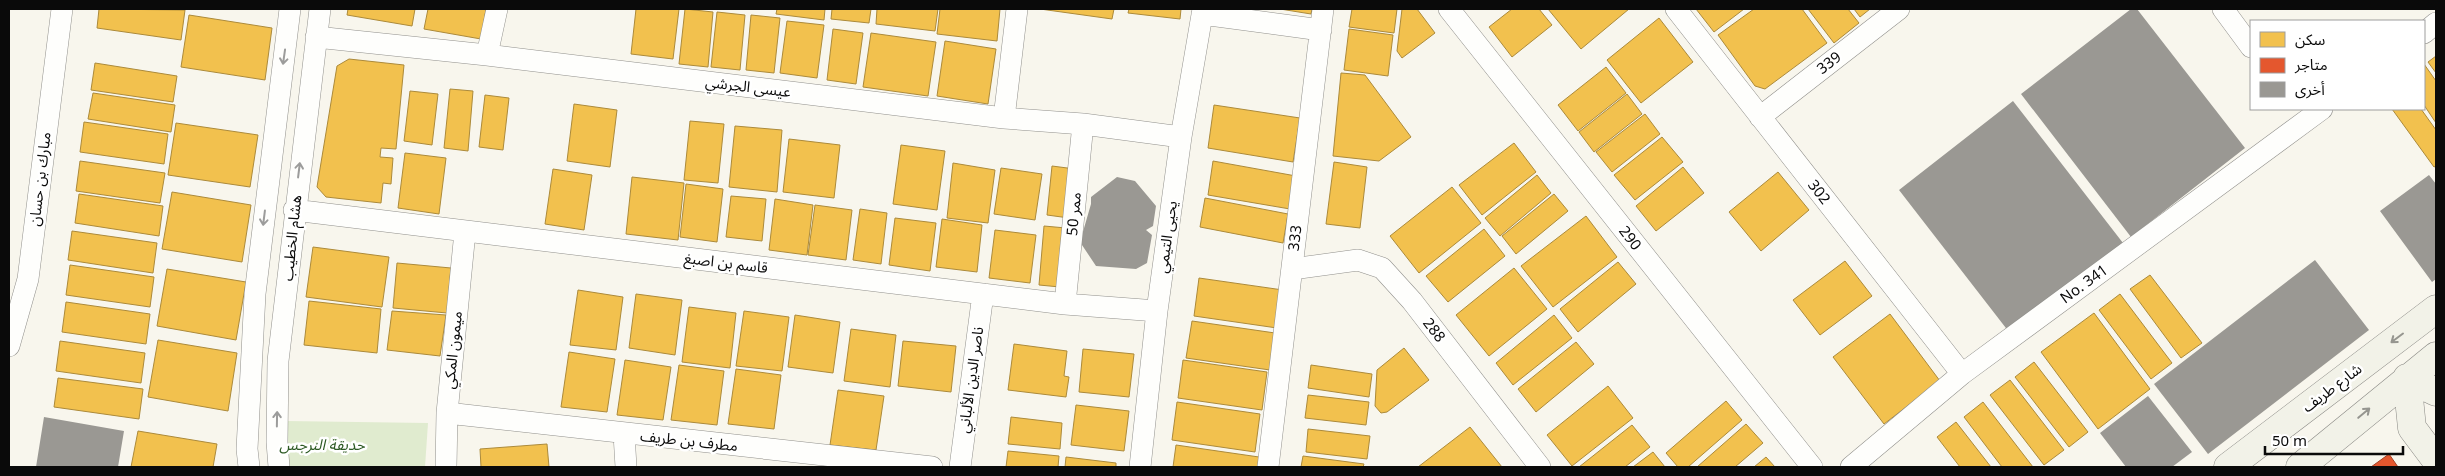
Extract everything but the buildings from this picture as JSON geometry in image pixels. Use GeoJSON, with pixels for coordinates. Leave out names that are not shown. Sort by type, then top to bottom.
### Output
{"type":"FeatureCollection","features":[{"type":"Feature","properties":{"kind":"street","name":"مبارك بن حسان"},"geometry":{"type":"LineString","coordinates":[[9,346],[28,279],[62,9]]}},
{"type":"Feature","properties":{"kind":"street","name":"هشام الخطيب"},"geometry":{"type":"LineString","coordinates":[[249,467],[248,449],[255,294],[290,9]]}},
{"type":"Feature","properties":{"kind":"street","name":"هشام الخطيب"},"geometry":{"type":"LineString","coordinates":[[279,467],[277,442],[278,361],[294,210],[320,9]]}},
{"type":"Feature","properties":{"kind":"street"},"geometry":{"type":"LineString","coordinates":[[487,55],[497,9]]}},
{"type":"Feature","properties":{"kind":"street"},"geometry":{"type":"LineString","coordinates":[[1004,118],[1017,9]]}},
{"type":"Feature","properties":{"kind":"street","name":"333"},"geometry":{"type":"LineString","coordinates":[[1268,467],[1323,9]]}},
{"type":"Feature","properties":{"kind":"street","name":"290"},"geometry":{"type":"LineString","coordinates":[[1449,9],[1812,467]]}},
{"type":"Feature","properties":{"kind":"street","name":"302"},"geometry":{"type":"LineString","coordinates":[[1676,9],[1962,374]]}},
{"type":"Feature","properties":{"kind":"street","name":"339"},"geometry":{"type":"LineString","coordinates":[[1760,117],[1899,9]]}},
{"type":"Feature","properties":{"kind":"street"},"geometry":{"type":"LineString","coordinates":[[2223,9],[2250,46]]}},
{"type":"Feature","properties":{"kind":"street"},"geometry":{"type":"LineString","coordinates":[[1202,12],[1321,30]]}},
{"type":"Feature","properties":{"kind":"street","name":"يحيى التيمي"},"geometry":{"type":"LineString","coordinates":[[1140,467],[1157,310],[1181,137],[1202,12]]}},
{"type":"Feature","properties":{"kind":"street"},"geometry":{"type":"LineString","coordinates":[[2425,32],[2436,23]]}},
{"type":"Feature","properties":{"kind":"street","name":"عيسى الجرشي"},"geometry":{"type":"LineString","coordinates":[[316,37],[487,55],[1004,118],[1083,124],[1181,137]]}},
{"type":"Feature","properties":{"kind":"street","name":"No. 341"},"geometry":{"type":"LineString","coordinates":[[1851,467],[1962,374],[2309,113]]}},
{"type":"Feature","properties":{"kind":"street","name":"ممر 50"},"geometry":{"type":"LineString","coordinates":[[1066,304],[1083,124]]}},
{"type":"Feature","properties":{"kind":"street","name":"قاسم بن اصبغ"},"geometry":{"type":"LineString","coordinates":[[294,210],[1066,304],[1157,310]]}},
{"type":"Feature","properties":{"kind":"street","name":"ميمون المكي"},"geometry":{"type":"LineString","coordinates":[[446,467],[447,413],[465,232]]}},
{"type":"Feature","properties":{"kind":"street","name":"288"},"geometry":{"type":"LineString","coordinates":[[1292,269],[1358,260],[1382,268],[1412,301],[1540,467]]}},
{"type":"Feature","properties":{"kind":"street","name":"ناصر الدين الألباني"},"geometry":{"type":"LineString","coordinates":[[960,467],[983,294]]}},
{"type":"Feature","properties":{"kind":"street","name":"شارع طريف"},"geometry":{"type":"LineString","coordinates":[[2228,467],[2436,309]]}},
{"type":"Feature","properties":{"kind":"street"},"geometry":{"type":"LineString","coordinates":[[2300,467],[2436,356]]}},
{"type":"Feature","properties":{"kind":"street"},"geometry":{"type":"LineString","coordinates":[[2407,378],[2436,392]]}},
{"type":"Feature","properties":{"kind":"street"},"geometry":{"type":"LineString","coordinates":[[2407,378],[2412,428],[2436,460]]}},
{"type":"Feature","properties":{"kind":"street","name":"مطرف بن طريف"},"geometry":{"type":"LineString","coordinates":[[447,413],[932,467]]}},
{"type":"Feature","properties":{"kind":"street"},"geometry":{"type":"LineString","coordinates":[[624,434],[626,467]]}},
{"type":"Feature","properties":{"kind":"green space","name":"حديقة النرجس"},"geometry":{"type":"Polygon","coordinates":[[[286,421],[428,423],[425,467],[285,467],[286,421]]]}}]}
